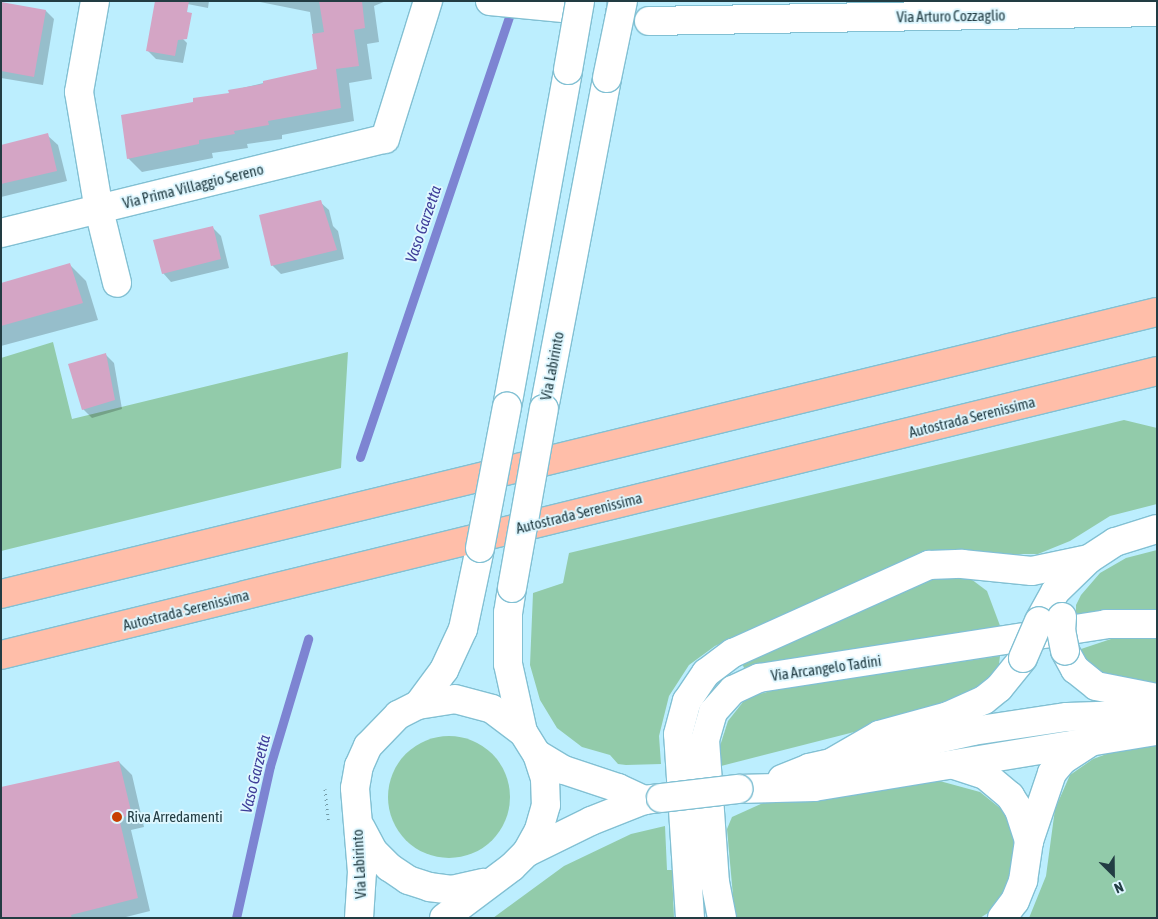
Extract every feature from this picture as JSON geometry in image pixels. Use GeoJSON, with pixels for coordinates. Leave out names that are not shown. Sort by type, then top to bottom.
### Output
{"type":"FeatureCollection","features":[{"type":"Feature","properties":{"kind":"highway"},"geometry":{"type":"LineString","coordinates":[[1,594],[1157,312]]}},
{"type":"Feature","properties":{"kind":"highway","name":"Autostrada Serenissima"},"geometry":{"type":"LineString","coordinates":[[1,655],[1157,371]]}},
{"type":"Feature","properties":{"kind":"street"},"geometry":{"type":"LineString","coordinates":[[95,1],[79,92],[99,210],[116,283]]}},
{"type":"Feature","properties":{"kind":"street","name":"Via Prima Villaggio Sereno"},"geometry":{"type":"LineString","coordinates":[[1,233],[385,138],[428,1]]}},
{"type":"Feature","properties":{"kind":"street"},"geometry":{"type":"LineString","coordinates":[[490,1],[532,5],[571,4]]}},
{"type":"Feature","properties":{"kind":"street","name":"Via Labirinto"},"geometry":{"type":"LineString","coordinates":[[444,918],[496,879],[526,853],[539,830],[546,805],[545,778],[530,743],[508,664],[507,630],[512,588],[544,409],[622,1]]}},
{"type":"Feature","properties":{"kind":"street","name":"Via Labirinto"},"geometry":{"type":"LineString","coordinates":[[359,918],[362,872],[356,809],[357,780],[368,746],[387,724],[418,705],[444,670],[463,630],[507,407],[568,70],[571,4]]}},
{"type":"Feature","properties":{"kind":"street","name":"Via Arturo Cozzaglio"},"geometry":{"type":"LineString","coordinates":[[649,21],[746,11],[1157,12]]}},
{"type":"Feature","properties":{"kind":"street"},"geometry":{"type":"LineString","coordinates":[[830,764],[879,735],[948,716],[984,700],[999,688],[1023,658],[1051,619],[1068,581],[1088,559],[1115,542],[1157,529]]}},
{"type":"Feature","properties":{"kind":"street"},"geometry":{"type":"LineString","coordinates":[[690,918],[678,734],[687,701],[706,673],[733,653],[913,570],[945,563],[1032,572],[1088,559]]}},
{"type":"Feature","properties":{"kind":"street"},"geometry":{"type":"LineString","coordinates":[[1051,619],[1061,630],[1065,651],[1074,669],[1096,686],[1157,698]]}},
{"type":"Feature","properties":{"kind":"street","name":"Via Arcangelo Tadini"},"geometry":{"type":"LineString","coordinates":[[722,918],[715,883],[705,740],[714,712],[733,690],[759,678],[1106,624],[1157,624]]}},
{"type":"Feature","properties":{"kind":"street","name":"Via Labirinto"},"geometry":{"type":"LineString","coordinates":[[418,705],[455,699],[474,702],[492,709],[530,743]]}},
{"type":"Feature","properties":{"kind":"street"},"geometry":{"type":"LineString","coordinates":[[750,788],[830,764],[972,731],[1039,720],[1157,714]]}},
{"type":"Feature","properties":{"kind":"street"},"geometry":{"type":"LineString","coordinates":[[526,853],[558,836],[653,799],[750,788],[814,786],[1157,731]]}},
{"type":"Feature","properties":{"kind":"street"},"geometry":{"type":"LineString","coordinates":[[1002,918],[1015,901],[1024,880],[1029,841],[1052,773],[1063,760],[1090,742]]}},
{"type":"Feature","properties":{"kind":"street"},"geometry":{"type":"LineString","coordinates":[[530,743],[564,770],[653,799]]}},
{"type":"Feature","properties":{"kind":"street"},"geometry":{"type":"LineString","coordinates":[[954,765],[985,775],[1010,796],[1019,810],[1029,841]]}},
{"type":"Feature","properties":{"kind":"street","name":"Via Labirinto"},"geometry":{"type":"LineString","coordinates":[[356,809],[362,831],[373,851],[389,868],[408,880],[429,887],[452,890],[474,887],[496,879]]}},
{"type":"Feature","properties":{"kind":"green space"},"geometry":{"type":"Polygon","coordinates":[[[53,342],[72,419],[348,352],[341,468],[1,551],[1,358],[53,342]]]}},
{"type":"Feature","properties":{"kind":"green space"},"geometry":{"type":"Polygon","coordinates":[[[1124,420],[1157,428],[1157,504],[1110,516],[1070,541],[1038,554],[978,554],[949,549],[919,554],[715,646],[689,665],[669,696],[659,736],[661,764],[618,764],[610,755],[582,747],[557,728],[540,700],[530,665],[533,593],[563,583],[569,553],[1124,420]]]}},
{"type":"Feature","properties":{"kind":"green space"},"geometry":{"type":"Polygon","coordinates":[[[1157,550],[1157,611],[1109,611],[1076,622],[1076,605],[1081,595],[1100,573],[1126,558],[1157,550]]]}},
{"type":"Feature","properties":{"kind":"green space"},"geometry":{"type":"Polygon","coordinates":[[[957,575],[971,579],[987,591],[1002,631],[744,668],[742,663],[932,577],[957,575]]]}},
{"type":"Feature","properties":{"kind":"green space"},"geometry":{"type":"Polygon","coordinates":[[[1117,637],[1157,639],[1157,686],[1106,677],[1084,659],[1081,649],[1117,637]]]}},
{"type":"Feature","properties":{"kind":"green space"},"geometry":{"type":"Polygon","coordinates":[[[1000,656],[998,672],[984,687],[921,715],[721,766],[720,746],[728,721],[743,702],[753,696],[777,689],[1000,656]]]}},
{"type":"Feature","properties":{"kind":"green space"},"geometry":{"type":"Polygon","coordinates":[[[449,736],[473,740],[492,754],[506,773],[510,797],[506,821],[492,840],[473,854],[449,858],[425,854],[406,840],[392,821],[388,797],[392,773],[406,754],[425,740],[449,736]]]}},
{"type":"Feature","properties":{"kind":"green space"},"geometry":{"type":"Polygon","coordinates":[[[1157,745],[1157,918],[1029,918],[1046,876],[1055,809],[1070,775],[1093,759],[1112,752],[1157,745]]]}},
{"type":"Feature","properties":{"kind":"green space"},"geometry":{"type":"Polygon","coordinates":[[[936,780],[980,792],[1005,812],[1017,846],[1007,889],[991,911],[980,918],[735,918],[727,829],[732,817],[763,803],[936,780]]]}},
{"type":"Feature","properties":{"kind":"green space"},"geometry":{"type":"Polygon","coordinates":[[[665,826],[667,870],[672,870],[674,918],[493,918],[564,866],[631,834],[665,826]]]}},
{"type":"Feature","properties":{"kind":"building"},"geometry":{"type":"Polygon","coordinates":[[[155,1],[189,1],[187,12],[192,13],[187,39],[178,40],[175,56],[146,51],[155,1]]]}},
{"type":"Feature","properties":{"kind":"building"},"geometry":{"type":"Polygon","coordinates":[[[319,1],[362,1],[365,28],[354,30],[359,66],[336,69],[341,108],[268,121],[269,125],[234,131],[235,134],[199,140],[199,144],[127,159],[121,115],[193,102],[193,98],[229,93],[228,90],[263,84],[263,81],[317,69],[312,34],[324,32],[319,1]]]}},
{"type":"Feature","properties":{"kind":"building"},"geometry":{"type":"Polygon","coordinates":[[[1,2],[46,10],[34,77],[1,71],[1,2]]]}},
{"type":"Feature","properties":{"kind":"building"},"geometry":{"type":"Polygon","coordinates":[[[48,133],[57,171],[1,184],[1,145],[48,133]]]}},
{"type":"Feature","properties":{"kind":"building"},"geometry":{"type":"Polygon","coordinates":[[[321,200],[337,250],[271,266],[259,215],[321,200]]]}},
{"type":"Feature","properties":{"kind":"building"},"geometry":{"type":"Polygon","coordinates":[[[213,226],[221,259],[162,274],[153,240],[213,226]]]}},
{"type":"Feature","properties":{"kind":"building"},"geometry":{"type":"Polygon","coordinates":[[[70,263],[83,303],[1,326],[1,283],[70,263]]]}},
{"type":"Feature","properties":{"kind":"building"},"geometry":{"type":"Polygon","coordinates":[[[106,353],[115,400],[82,410],[68,364],[106,353]]]}},
{"type":"Feature","properties":{"kind":"building"},"geometry":{"type":"Polygon","coordinates":[[[119,761],[132,815],[119,818],[138,898],[71,915],[72,918],[1,918],[1,787],[119,761]]]}},
{"type":"Feature","properties":{"kind":"waterway","name":"Vaso Garzetta"},"geometry":{"type":"LineString","coordinates":[[360,457],[512,7]]}},
{"type":"Feature","properties":{"kind":"waterway","name":"Vaso Garzetta"},"geometry":{"type":"LineString","coordinates":[[236,918],[270,766],[308,639]]}},
{"type":"Feature","properties":{"kind":"tunnel"},"geometry":{"type":"LineString","coordinates":[[563,8],[649,21]]}},
{"type":"Feature","properties":{"kind":"place","name":"Riva Arredamenti"},"geometry":{"type":"Point","coordinates":[117,817]}}]}
